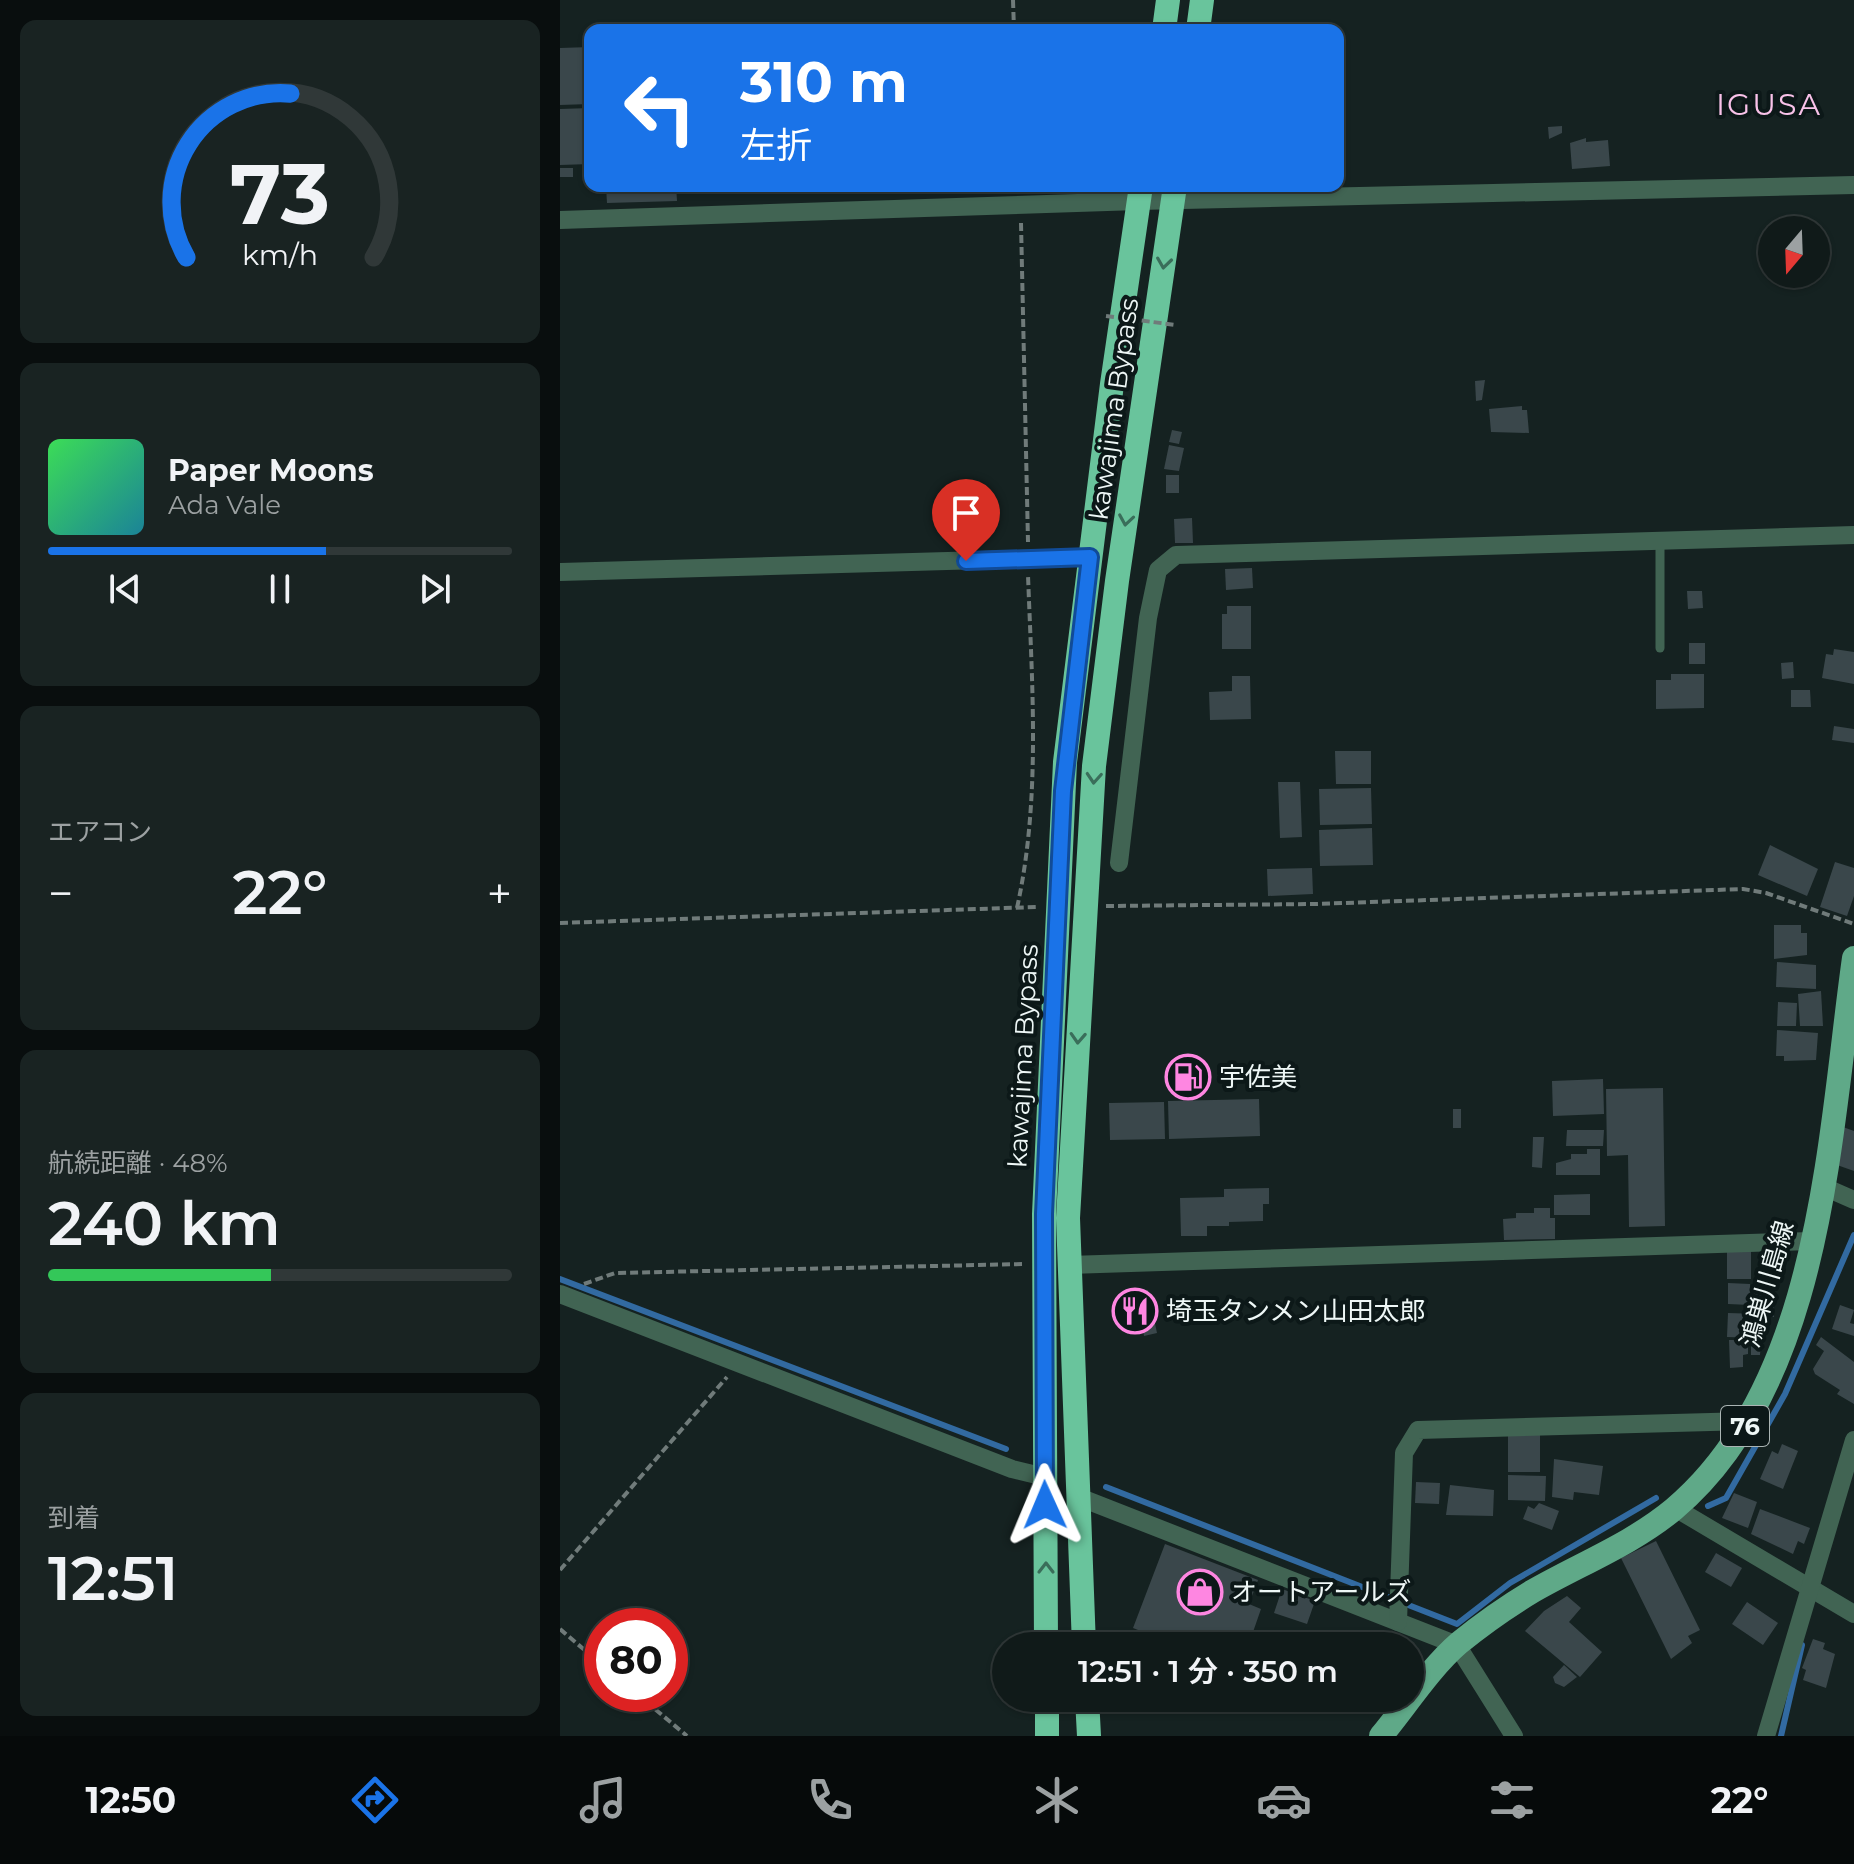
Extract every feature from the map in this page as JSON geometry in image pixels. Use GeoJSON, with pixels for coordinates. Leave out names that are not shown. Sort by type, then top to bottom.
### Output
{"type":"FeatureCollection","features":[{"type":"Feature","properties":{"kind":"highway"},"geometry":{"type":"LineString","coordinates":[[1165,24],[1168,0]]}},
{"type":"Feature","properties":{"kind":"highway"},"geometry":{"type":"LineString","coordinates":[[1199,24],[1202,0]]}},
{"type":"Feature","properties":{"kind":"highway","name":"kawajima Bypass"},"geometry":{"type":"LineString","coordinates":[[1046,1632],[1044,1264],[1065,762],[1140,194]]}},
{"type":"Feature","properties":{"kind":"highway","name":"kawajima Bypass"},"geometry":{"type":"LineString","coordinates":[[1083,1632],[1068,1218],[1094,766],[1117,581],[1174,194]]}},
{"type":"Feature","properties":{"kind":"highway"},"geometry":{"type":"LineString","coordinates":[[1047,1712],[1047,1736]]}},
{"type":"Feature","properties":{"kind":"highway"},"geometry":{"type":"LineString","coordinates":[[1088,1712],[1089,1736]]}},
{"type":"Feature","properties":{"kind":"main road","name":"鴻巣川島線"},"geometry":{"type":"LineString","coordinates":[[1381,1736],[1457,1645],[1531,1592],[1644,1532],[1708,1476],[1748,1421],[1787,1335],[1811,1241],[1822,1186],[1854,958]]}},
{"type":"Feature","properties":{"kind":"street"},"geometry":{"type":"LineString","coordinates":[[1344,192],[1854,185]]}},
{"type":"Feature","properties":{"kind":"street"},"geometry":{"type":"LineString","coordinates":[[560,220],[1020,205],[1140,194],[1325,192]]}},
{"type":"Feature","properties":{"kind":"street"},"geometry":{"type":"LineString","coordinates":[[1119,863],[1148,618],[1158,570],[1176,555],[1854,535]]}},
{"type":"Feature","properties":{"kind":"street"},"geometry":{"type":"LineString","coordinates":[[560,572],[1090,557]]}},
{"type":"Feature","properties":{"kind":"street"},"geometry":{"type":"LineString","coordinates":[[1822,1186],[1854,1200]]}},
{"type":"Feature","properties":{"kind":"street"},"geometry":{"type":"LineString","coordinates":[[1069,1265],[1811,1241]]}},
{"type":"Feature","properties":{"kind":"street"},"geometry":{"type":"LineString","coordinates":[[567,1296],[1012,1469],[1045,1477]]}},
{"type":"Feature","properties":{"kind":"street"},"geometry":{"type":"LineString","coordinates":[[1398,1622],[1404,1453],[1418,1430],[1748,1421]]}},
{"type":"Feature","properties":{"kind":"street"},"geometry":{"type":"LineString","coordinates":[[1766,1736],[1854,1440]]}},
{"type":"Feature","properties":{"kind":"street"},"geometry":{"type":"LineString","coordinates":[[1076,1496],[1457,1645],[1514,1736]]}},
{"type":"Feature","properties":{"kind":"street"},"geometry":{"type":"LineString","coordinates":[[1675,1508],[1854,1614]]}},
{"type":"Feature","properties":{"kind":"lane"},"geometry":{"type":"LineString","coordinates":[[1660,541],[1660,648]]}},
{"type":"Feature","properties":{"kind":"path"},"geometry":{"type":"LineString","coordinates":[[1013,0],[1014,24]]}},
{"type":"Feature","properties":{"kind":"path"},"geometry":{"type":"LineString","coordinates":[[1017,908],[1025,871],[1034,742],[1020,205]]}},
{"type":"Feature","properties":{"kind":"path"},"geometry":{"type":"LineString","coordinates":[[1106,316],[1176,325]]}},
{"type":"Feature","properties":{"kind":"path"},"geometry":{"type":"LineString","coordinates":[[1086,907],[1315,904],[1743,889],[1766,893],[1854,924]]}},
{"type":"Feature","properties":{"kind":"path"},"geometry":{"type":"LineString","coordinates":[[560,923],[1058,906]]}},
{"type":"Feature","properties":{"kind":"path"},"geometry":{"type":"LineString","coordinates":[[567,1296],[586,1282],[615,1273],[1044,1264]]}},
{"type":"Feature","properties":{"kind":"path"},"geometry":{"type":"LineString","coordinates":[[560,1570],[739,1363]]}},
{"type":"Feature","properties":{"kind":"path"},"geometry":{"type":"LineString","coordinates":[[560,1629],[584,1650]]}},
{"type":"Feature","properties":{"kind":"path"},"geometry":{"type":"LineString","coordinates":[[658,1712],[687,1736]]}},
{"type":"Feature","properties":{"kind":"building"},"geometry":{"type":"Polygon","coordinates":[[[584,47],[584,104],[560,105],[560,48],[584,47]]]}},
{"type":"Feature","properties":{"kind":"building"},"geometry":{"type":"Polygon","coordinates":[[[584,108],[584,164],[560,165],[560,109],[584,108]]]}},
{"type":"Feature","properties":{"kind":"building"},"geometry":{"type":"Polygon","coordinates":[[[1562,126],[1562,133],[1549,139],[1548,127],[1562,126]]]}},
{"type":"Feature","properties":{"kind":"building"},"geometry":{"type":"Polygon","coordinates":[[[1586,138],[1586,142],[1608,140],[1610,166],[1572,169],[1570,143],[1586,138]]]}},
{"type":"Feature","properties":{"kind":"building"},"geometry":{"type":"Polygon","coordinates":[[[560,168],[573,168],[573,177],[560,177],[560,168]]]}},
{"type":"Feature","properties":{"kind":"building"},"geometry":{"type":"Polygon","coordinates":[[[606,192],[676,192],[677,201],[607,203],[606,192]]]}},
{"type":"Feature","properties":{"kind":"building"},"geometry":{"type":"Polygon","coordinates":[[[1485,380],[1482,400],[1476,401],[1475,381],[1485,380]]]}},
{"type":"Feature","properties":{"kind":"building"},"geometry":{"type":"Polygon","coordinates":[[[1522,406],[1522,410],[1527,410],[1529,433],[1491,432],[1489,409],[1522,406]]]}},
{"type":"Feature","properties":{"kind":"building"},"geometry":{"type":"Polygon","coordinates":[[[1172,430],[1182,432],[1179,444],[1169,442],[1172,430]]]}},
{"type":"Feature","properties":{"kind":"building"},"geometry":{"type":"Polygon","coordinates":[[[1169,445],[1184,448],[1179,471],[1164,469],[1169,445]]]}},
{"type":"Feature","properties":{"kind":"building"},"geometry":{"type":"Polygon","coordinates":[[[1166,475],[1179,475],[1179,493],[1166,493],[1166,475]]]}},
{"type":"Feature","properties":{"kind":"building"},"geometry":{"type":"Polygon","coordinates":[[[1192,518],[1193,543],[1175,543],[1174,519],[1192,518]]]}},
{"type":"Feature","properties":{"kind":"building"},"geometry":{"type":"Polygon","coordinates":[[[1252,568],[1253,588],[1226,590],[1225,569],[1252,568]]]}},
{"type":"Feature","properties":{"kind":"building"},"geometry":{"type":"Polygon","coordinates":[[[1687,591],[1702,591],[1703,608],[1688,609],[1687,591]]]}},
{"type":"Feature","properties":{"kind":"building"},"geometry":{"type":"Polygon","coordinates":[[[1227,606],[1251,606],[1251,649],[1222,649],[1222,614],[1227,614],[1227,606]]]}},
{"type":"Feature","properties":{"kind":"building"},"geometry":{"type":"Polygon","coordinates":[[[1689,643],[1705,643],[1705,664],[1689,664],[1689,643]]]}},
{"type":"Feature","properties":{"kind":"building"},"geometry":{"type":"Polygon","coordinates":[[[1834,649],[1854,652],[1854,684],[1822,678],[1826,654],[1833,655],[1834,649]]]}},
{"type":"Feature","properties":{"kind":"building"},"geometry":{"type":"Polygon","coordinates":[[[1793,662],[1794,678],[1782,679],[1781,663],[1793,662]]]}},
{"type":"Feature","properties":{"kind":"building"},"geometry":{"type":"Polygon","coordinates":[[[1671,674],[1704,674],[1704,708],[1656,709],[1656,680],[1671,680],[1671,674]]]}},
{"type":"Feature","properties":{"kind":"building"},"geometry":{"type":"Polygon","coordinates":[[[1232,676],[1250,676],[1251,719],[1210,720],[1209,692],[1232,691],[1232,676]]]}},
{"type":"Feature","properties":{"kind":"building"},"geometry":{"type":"Polygon","coordinates":[[[1791,690],[1810,690],[1811,707],[1791,707],[1791,690]]]}},
{"type":"Feature","properties":{"kind":"building"},"geometry":{"type":"Polygon","coordinates":[[[1834,726],[1854,729],[1854,743],[1832,740],[1834,726]]]}},
{"type":"Feature","properties":{"kind":"building"},"geometry":{"type":"Polygon","coordinates":[[[1335,751],[1371,751],[1371,784],[1336,784],[1335,751]]]}},
{"type":"Feature","properties":{"kind":"building"},"geometry":{"type":"Polygon","coordinates":[[[1278,782],[1300,782],[1302,837],[1280,838],[1278,782]]]}},
{"type":"Feature","properties":{"kind":"building"},"geometry":{"type":"Polygon","coordinates":[[[1371,788],[1372,824],[1320,825],[1319,789],[1371,788]]]}},
{"type":"Feature","properties":{"kind":"building"},"geometry":{"type":"Polygon","coordinates":[[[1372,828],[1373,865],[1320,866],[1319,830],[1372,828]]]}},
{"type":"Feature","properties":{"kind":"building"},"geometry":{"type":"Polygon","coordinates":[[[1770,845],[1818,869],[1807,896],[1758,875],[1770,845]]]}},
{"type":"Feature","properties":{"kind":"building"},"geometry":{"type":"Polygon","coordinates":[[[1835,862],[1854,868],[1854,896],[1847,916],[1820,907],[1835,862]]]}},
{"type":"Feature","properties":{"kind":"building"},"geometry":{"type":"Polygon","coordinates":[[[1312,868],[1313,894],[1268,896],[1267,869],[1312,868]]]}},
{"type":"Feature","properties":{"kind":"building"},"geometry":{"type":"Polygon","coordinates":[[[1774,925],[1801,925],[1801,933],[1807,933],[1807,955],[1774,959],[1774,925]]]}},
{"type":"Feature","properties":{"kind":"building"},"geometry":{"type":"Polygon","coordinates":[[[1777,962],[1816,965],[1816,989],[1776,987],[1777,962]]]}},
{"type":"Feature","properties":{"kind":"building"},"geometry":{"type":"Polygon","coordinates":[[[1821,991],[1823,1026],[1800,1026],[1798,994],[1821,991]]]}},
{"type":"Feature","properties":{"kind":"building"},"geometry":{"type":"Polygon","coordinates":[[[1778,1002],[1797,1003],[1796,1026],[1777,1026],[1778,1002]]]}},
{"type":"Feature","properties":{"kind":"building"},"geometry":{"type":"Polygon","coordinates":[[[1777,1030],[1818,1033],[1816,1060],[1784,1061],[1784,1056],[1776,1056],[1777,1030]]]}},
{"type":"Feature","properties":{"kind":"building"},"geometry":{"type":"Polygon","coordinates":[[[1603,1079],[1604,1114],[1553,1116],[1552,1081],[1603,1079]]]}},
{"type":"Feature","properties":{"kind":"building"},"geometry":{"type":"Polygon","coordinates":[[[1663,1088],[1665,1226],[1629,1227],[1628,1155],[1607,1156],[1606,1089],[1663,1088]]]}},
{"type":"Feature","properties":{"kind":"building"},"geometry":{"type":"Polygon","coordinates":[[[1259,1099],[1260,1136],[1169,1139],[1168,1101],[1259,1099]]]}},
{"type":"Feature","properties":{"kind":"building"},"geometry":{"type":"Polygon","coordinates":[[[1164,1102],[1165,1139],[1110,1140],[1109,1103],[1164,1102]]]}},
{"type":"Feature","properties":{"kind":"building"},"geometry":{"type":"Polygon","coordinates":[[[1453,1109],[1461,1109],[1461,1128],[1453,1128],[1453,1109]]]}},
{"type":"Feature","properties":{"kind":"building"},"geometry":{"type":"Polygon","coordinates":[[[1843,1127],[1854,1131],[1854,1171],[1837,1165],[1843,1127]]]}},
{"type":"Feature","properties":{"kind":"building"},"geometry":{"type":"Polygon","coordinates":[[[1567,1130],[1604,1130],[1603,1146],[1566,1146],[1567,1130]]]}},
{"type":"Feature","properties":{"kind":"building"},"geometry":{"type":"Polygon","coordinates":[[[1533,1137],[1544,1137],[1542,1168],[1532,1167],[1533,1137]]]}},
{"type":"Feature","properties":{"kind":"building"},"geometry":{"type":"Polygon","coordinates":[[[1587,1149],[1600,1149],[1600,1175],[1556,1175],[1556,1163],[1571,1159],[1571,1154],[1587,1154],[1587,1149]]]}},
{"type":"Feature","properties":{"kind":"building"},"geometry":{"type":"Polygon","coordinates":[[[1269,1188],[1269,1204],[1263,1204],[1263,1221],[1207,1226],[1207,1236],[1181,1236],[1180,1198],[1224,1197],[1224,1189],[1269,1188]]]}},
{"type":"Feature","properties":{"kind":"building"},"geometry":{"type":"Polygon","coordinates":[[[1590,1194],[1590,1215],[1554,1215],[1554,1195],[1590,1194]]]}},
{"type":"Feature","properties":{"kind":"building"},"geometry":{"type":"Polygon","coordinates":[[[1534,1208],[1550,1208],[1550,1218],[1555,1218],[1555,1239],[1504,1240],[1503,1219],[1516,1218],[1516,1213],[1534,1213],[1534,1208]]]}},
{"type":"Feature","properties":{"kind":"building"},"geometry":{"type":"Polygon","coordinates":[[[1727,1251],[1751,1251],[1751,1279],[1727,1279],[1727,1251]]]}},
{"type":"Feature","properties":{"kind":"building"},"geometry":{"type":"Polygon","coordinates":[[[1755,1277],[1765,1277],[1764,1298],[1754,1298],[1755,1277]]]}},
{"type":"Feature","properties":{"kind":"building"},"geometry":{"type":"Polygon","coordinates":[[[1728,1283],[1750,1284],[1750,1305],[1728,1304],[1728,1283]]]}},
{"type":"Feature","properties":{"kind":"building","name":"埼玉タンメン山田太郎"},"geometry":{"type":"Polygon","coordinates":[[[1148,1290],[1157,1333],[1144,1336],[1143,1330],[1127,1334],[1125,1324],[1119,1325],[1116,1307],[1122,1306],[1119,1296],[1148,1290]]]}},
{"type":"Feature","properties":{"kind":"building"},"geometry":{"type":"Polygon","coordinates":[[[1840,1305],[1854,1310],[1850,1323],[1854,1324],[1854,1336],[1832,1329],[1840,1305]]]}},
{"type":"Feature","properties":{"kind":"building"},"geometry":{"type":"Polygon","coordinates":[[[1761,1307],[1774,1307],[1774,1317],[1761,1317],[1761,1307]]]}},
{"type":"Feature","properties":{"kind":"building"},"geometry":{"type":"Polygon","coordinates":[[[1728,1313],[1760,1314],[1759,1338],[1727,1337],[1728,1313]]]}},
{"type":"Feature","properties":{"kind":"building"},"geometry":{"type":"Polygon","coordinates":[[[1821,1337],[1854,1362],[1854,1404],[1837,1394],[1840,1390],[1815,1374],[1813,1369],[1824,1351],[1816,1345],[1821,1337]]]}},
{"type":"Feature","properties":{"kind":"building"},"geometry":{"type":"Polygon","coordinates":[[[1729,1340],[1748,1340],[1748,1354],[1743,1355],[1743,1367],[1730,1368],[1729,1340]]]}},
{"type":"Feature","properties":{"kind":"building"},"geometry":{"type":"Polygon","coordinates":[[[1751,1342],[1761,1342],[1760,1355],[1751,1355],[1751,1342]]]}},
{"type":"Feature","properties":{"kind":"building"},"geometry":{"type":"Polygon","coordinates":[[[1508,1431],[1540,1431],[1540,1472],[1508,1472],[1508,1431]]]}},
{"type":"Feature","properties":{"kind":"building"},"geometry":{"type":"Polygon","coordinates":[[[1782,1444],[1798,1451],[1783,1489],[1760,1479],[1772,1451],[1778,1454],[1782,1444]]]}},
{"type":"Feature","properties":{"kind":"building"},"geometry":{"type":"Polygon","coordinates":[[[1554,1459],[1603,1466],[1599,1495],[1574,1492],[1573,1500],[1552,1497],[1554,1459]]]}},
{"type":"Feature","properties":{"kind":"building"},"geometry":{"type":"Polygon","coordinates":[[[1508,1475],[1546,1476],[1545,1501],[1508,1500],[1508,1475]]]}},
{"type":"Feature","properties":{"kind":"building"},"geometry":{"type":"Polygon","coordinates":[[[1416,1482],[1440,1483],[1439,1504],[1415,1503],[1416,1482]]]}},
{"type":"Feature","properties":{"kind":"building"},"geometry":{"type":"Polygon","coordinates":[[[1450,1485],[1494,1490],[1493,1516],[1446,1515],[1450,1485]]]}},
{"type":"Feature","properties":{"kind":"building"},"geometry":{"type":"Polygon","coordinates":[[[1734,1493],[1757,1502],[1748,1528],[1722,1518],[1734,1493]]]}},
{"type":"Feature","properties":{"kind":"building"},"geometry":{"type":"Polygon","coordinates":[[[1539,1503],[1559,1511],[1552,1530],[1523,1519],[1528,1506],[1534,1509],[1539,1503]]]}},
{"type":"Feature","properties":{"kind":"building"},"geometry":{"type":"Polygon","coordinates":[[[1760,1509],[1810,1528],[1804,1544],[1798,1541],[1793,1554],[1751,1534],[1760,1509]]]}},
{"type":"Feature","properties":{"kind":"building"},"geometry":{"type":"Polygon","coordinates":[[[1656,1541],[1700,1630],[1688,1636],[1692,1643],[1671,1659],[1621,1558],[1656,1541]]]}},
{"type":"Feature","properties":{"kind":"building","name":"オートアールズ"},"geometry":{"type":"Polygon","coordinates":[[[1165,1544],[1258,1580],[1249,1604],[1261,1609],[1253,1632],[1143,1632],[1133,1628],[1165,1544]]]}},
{"type":"Feature","properties":{"kind":"building"},"geometry":{"type":"Polygon","coordinates":[[[1716,1553],[1742,1568],[1731,1587],[1705,1572],[1716,1553]]]}},
{"type":"Feature","properties":{"kind":"building"},"geometry":{"type":"Polygon","coordinates":[[[1282,1589],[1315,1601],[1307,1624],[1274,1613],[1282,1589]]]}},
{"type":"Feature","properties":{"kind":"building"},"geometry":{"type":"Polygon","coordinates":[[[1567,1596],[1581,1608],[1569,1622],[1602,1652],[1580,1677],[1525,1631],[1544,1611],[1567,1596]]]}},
{"type":"Feature","properties":{"kind":"building"},"geometry":{"type":"Polygon","coordinates":[[[1747,1602],[1778,1623],[1763,1645],[1732,1624],[1747,1602]]]}},
{"type":"Feature","properties":{"kind":"building"},"geometry":{"type":"Polygon","coordinates":[[[1813,1639],[1825,1643],[1823,1649],[1835,1654],[1826,1688],[1803,1680],[1806,1670],[1802,1668],[1813,1639]]]}},
{"type":"Feature","properties":{"kind":"building"},"geometry":{"type":"Polygon","coordinates":[[[1564,1665],[1577,1677],[1564,1687],[1555,1683],[1553,1677],[1564,1665]]]}},
{"type":"Feature","properties":{"kind":"waterway"},"geometry":{"type":"LineString","coordinates":[[1708,1506],[1726,1498],[1785,1394],[1854,1235]]}},
{"type":"Feature","properties":{"kind":"waterway"},"geometry":{"type":"LineString","coordinates":[[560,1279],[1006,1449]]}},
{"type":"Feature","properties":{"kind":"waterway"},"geometry":{"type":"LineString","coordinates":[[1106,1487],[1457,1624],[1510,1583],[1656,1498]]}},
{"type":"Feature","properties":{"kind":"waterway"},"geometry":{"type":"LineString","coordinates":[[1781,1736],[1802,1645]]}},
{"type":"Feature","properties":{"kind":"place","name":"宇佐美"},"geometry":{"type":"Point","coordinates":[1188,1077]}},
{"type":"Feature","properties":{"kind":"place","name":"埼玉タンメン山田太郎"},"geometry":{"type":"Point","coordinates":[1135,1311]}},
{"type":"Feature","properties":{"kind":"place","name":"オートアールズ"},"geometry":{"type":"Point","coordinates":[1200,1592]}},
{"type":"Feature","properties":{"kind":"district","name":"IGUSA"},"geometry":{"type":"Point","coordinates":[1769,104]}},
{"type":"Feature","properties":{"kind":"route"},"geometry":{"type":"LineString","coordinates":[[966,561],[1090,557],[1063,791],[1044,1214],[1045,1505]]}}]}
